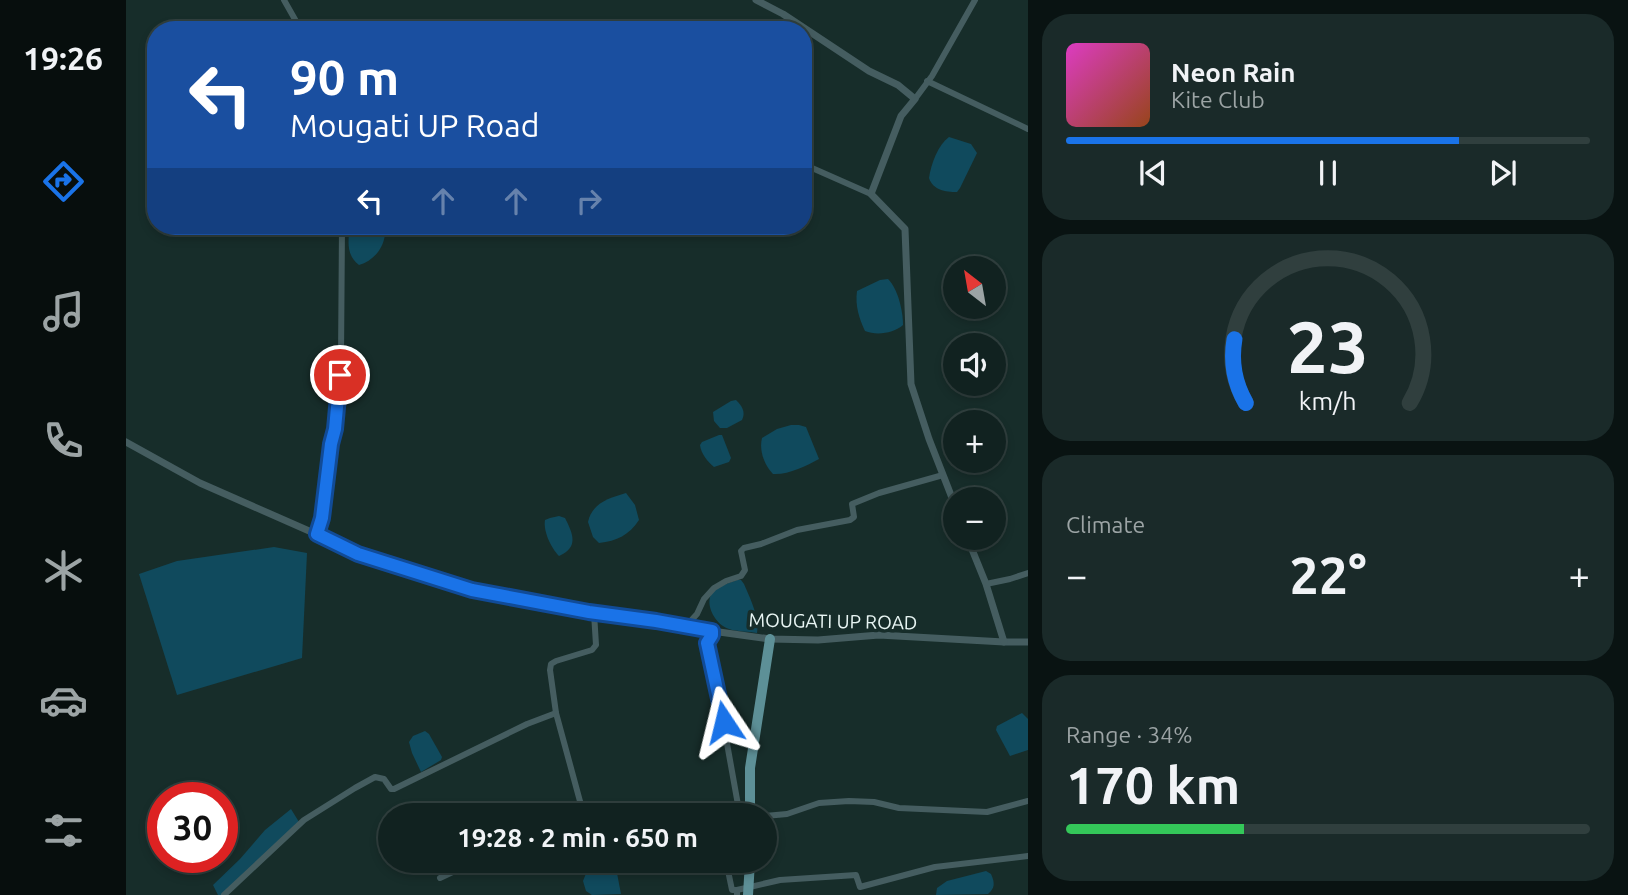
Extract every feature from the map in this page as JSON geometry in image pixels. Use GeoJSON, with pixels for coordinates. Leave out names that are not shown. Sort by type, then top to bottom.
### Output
{"type":"FeatureCollection","features":[{"type":"Feature","properties":{"kind":"main road"},"geometry":{"type":"LineString","coordinates":[[750,803],[750,768],[770,639]]}},
{"type":"Feature","properties":{"kind":"main road"},"geometry":{"type":"LineString","coordinates":[[749,891],[750,873]]}},
{"type":"Feature","properties":{"kind":"street"},"geometry":{"type":"LineString","coordinates":[[284,0],[295,21]]}},
{"type":"Feature","properties":{"kind":"street"},"geometry":{"type":"LineString","coordinates":[[756,0],[793,21]]}},
{"type":"Feature","properties":{"kind":"street"},"geometry":{"type":"LineString","coordinates":[[871,194],[901,116],[927,81],[975,0]]}},
{"type":"Feature","properties":{"kind":"street"},"geometry":{"type":"LineString","coordinates":[[812,34],[869,72],[898,85],[915,99]]}},
{"type":"Feature","properties":{"kind":"street"},"geometry":{"type":"LineString","coordinates":[[927,81],[1028,129]]}},
{"type":"Feature","properties":{"kind":"street"},"geometry":{"type":"LineString","coordinates":[[812,168],[871,194],[905,229],[911,384],[948,487]]}},
{"type":"Feature","properties":{"kind":"street"},"geometry":{"type":"LineString","coordinates":[[317,534],[322,518],[339,390],[342,347],[342,235]]}},
{"type":"Feature","properties":{"kind":"street","name":"MOUGATI UP ROAD"},"geometry":{"type":"LineString","coordinates":[[126,442],[200,483],[358,554],[472,590],[594,613],[770,639],[818,640],[879,635],[1028,642]]}},
{"type":"Feature","properties":{"kind":"street"},"geometry":{"type":"LineString","coordinates":[[686,626],[714,588],[741,576],[745,570],[741,551],[744,548],[797,530],[850,520],[854,517],[852,504],[879,493],[943,475]]}},
{"type":"Feature","properties":{"kind":"street"},"geometry":{"type":"LineString","coordinates":[[972,550],[1004,642]]}},
{"type":"Feature","properties":{"kind":"street"},"geometry":{"type":"LineString","coordinates":[[986,584],[1028,573]]}},
{"type":"Feature","properties":{"kind":"street"},"geometry":{"type":"LineString","coordinates":[[580,803],[556,712],[550,670],[551,664],[556,661],[592,650],[596,645],[594,613]]}},
{"type":"Feature","properties":{"kind":"street"},"geometry":{"type":"LineString","coordinates":[[712,631],[707,643],[738,803]]}},
{"type":"Feature","properties":{"kind":"street"},"geometry":{"type":"LineString","coordinates":[[224,895],[304,820],[355,788],[380,777],[394,789],[556,712]]}},
{"type":"Feature","properties":{"kind":"street"},"geometry":{"type":"LineString","coordinates":[[777,815],[819,803],[849,801],[874,802],[899,808],[987,812],[1028,801]]}},
{"type":"Feature","properties":{"kind":"street"},"geometry":{"type":"LineString","coordinates":[[728,873],[732,890],[737,893],[780,880],[856,874],[860,887],[935,867],[1028,856]]}},
{"type":"Feature","properties":{"kind":"street"},"geometry":{"type":"LineString","coordinates":[[440,877],[449,873]]}},
{"type":"Feature","properties":{"kind":"water"},"geometry":{"type":"Polygon","coordinates":[[[949,137],[971,144],[977,153],[957,192],[940,190],[929,178],[936,155],[949,137]]]}},
{"type":"Feature","properties":{"kind":"water"},"geometry":{"type":"Polygon","coordinates":[[[349,235],[385,235],[375,255],[359,265],[352,257],[349,235]]]}},
{"type":"Feature","properties":{"kind":"water"},"geometry":{"type":"Polygon","coordinates":[[[888,279],[899,300],[903,325],[885,333],[865,331],[858,312],[857,291],[888,279]]]}},
{"type":"Feature","properties":{"kind":"water"},"geometry":{"type":"Polygon","coordinates":[[[736,400],[743,409],[742,420],[727,428],[720,428],[714,421],[713,412],[736,400]]]}},
{"type":"Feature","properties":{"kind":"water"},"geometry":{"type":"Polygon","coordinates":[[[791,425],[806,427],[819,459],[791,472],[773,474],[763,457],[762,438],[791,425]]]}},
{"type":"Feature","properties":{"kind":"water"},"geometry":{"type":"Polygon","coordinates":[[[722,435],[731,458],[729,462],[714,467],[705,458],[700,445],[722,435]]]}},
{"type":"Feature","properties":{"kind":"water"},"geometry":{"type":"Polygon","coordinates":[[[626,493],[635,505],[639,520],[622,536],[599,543],[593,537],[588,522],[593,510],[602,502],[626,493]]]}},
{"type":"Feature","properties":{"kind":"water"},"geometry":{"type":"Polygon","coordinates":[[[559,516],[565,518],[572,544],[559,556],[548,539],[545,520],[559,516]]]}},
{"type":"Feature","properties":{"kind":"water"},"geometry":{"type":"Polygon","coordinates":[[[274,547],[307,553],[302,658],[177,695],[139,574],[177,561],[274,547]]]}},
{"type":"Feature","properties":{"kind":"water"},"geometry":{"type":"Polygon","coordinates":[[[737,580],[744,584],[752,602],[757,633],[724,627],[710,609],[712,593],[737,580]]]}},
{"type":"Feature","properties":{"kind":"water"},"geometry":{"type":"Polygon","coordinates":[[[1022,713],[1028,719],[1028,750],[1010,756],[996,730],[997,726],[1022,713]]]}},
{"type":"Feature","properties":{"kind":"water"},"geometry":{"type":"Polygon","coordinates":[[[425,731],[442,757],[421,772],[409,742],[413,736],[425,731]]]}},
{"type":"Feature","properties":{"kind":"water"},"geometry":{"type":"Polygon","coordinates":[[[291,809],[299,822],[222,895],[218,895],[213,885],[225,873],[238,873],[238,861],[265,830],[291,809]]]}},
{"type":"Feature","properties":{"kind":"water"},"geometry":{"type":"Polygon","coordinates":[[[986,871],[991,874],[994,883],[988,894],[936,895],[937,888],[947,881],[986,871]]]}},
{"type":"Feature","properties":{"kind":"water"},"geometry":{"type":"Polygon","coordinates":[[[586,873],[617,873],[621,894],[592,895],[586,891],[583,881],[586,873]]]}},
{"type":"Feature","properties":{"kind":"route"},"geometry":{"type":"LineString","coordinates":[[340,375],[335,429],[322,518],[317,534],[358,554],[472,590],[712,631],[707,643],[724,722]]}}]}
